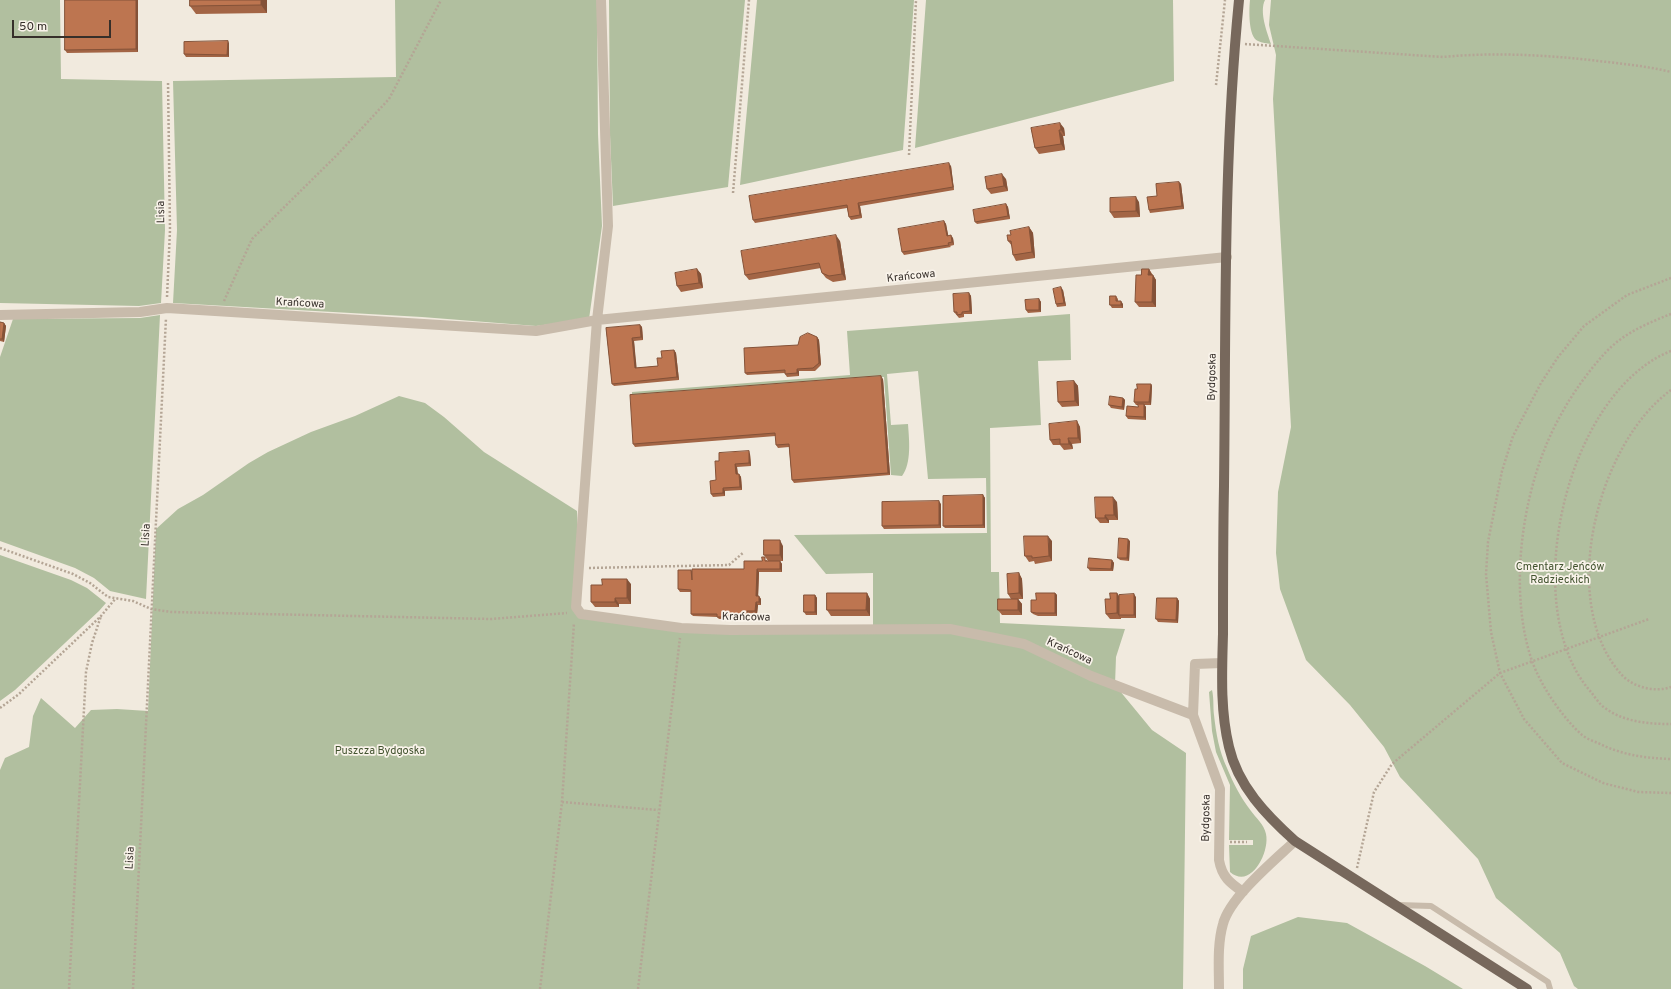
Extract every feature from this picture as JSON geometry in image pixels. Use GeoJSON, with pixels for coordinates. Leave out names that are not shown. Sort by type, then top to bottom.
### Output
{"type":"FeatureCollection","features":[{"type":"Feature","properties":{"kind":"main road","name":"Bydgoska"},"geometry":{"type":"LineString","coordinates":[[1239,0],[1234,43],[1228,172],[1222,663],[1224,712],[1229,748],[1250,794],[1272,820],[1295,841],[1527,989]]}},
{"type":"Feature","properties":{"kind":"street"},"geometry":{"type":"LineString","coordinates":[[578,613],[576,607],[578,568],[598,320],[608,226],[601,0]]}},
{"type":"Feature","properties":{"kind":"street","name":"Krańcowa"},"geometry":{"type":"LineString","coordinates":[[0,315],[140,312],[167,308],[422,323],[536,332],[598,320],[1227,257]]}},
{"type":"Feature","properties":{"kind":"street","name":"Krańcowa"},"geometry":{"type":"LineString","coordinates":[[578,613],[681,628],[738,630],[950,629],[986,635],[1024,644],[1091,676],[1193,715]]}},
{"type":"Feature","properties":{"kind":"street"},"geometry":{"type":"LineString","coordinates":[[1193,715],[1195,664],[1222,663]]}},
{"type":"Feature","properties":{"kind":"street","name":"Bydgoska"},"geometry":{"type":"LineString","coordinates":[[1193,715],[1220,789],[1219,842],[1221,872],[1227,881],[1243,892]]}},
{"type":"Feature","properties":{"kind":"street"},"geometry":{"type":"LineString","coordinates":[[1218,989],[1219,947],[1223,923],[1231,906],[1243,892],[1295,841]]}},
{"type":"Feature","properties":{"kind":"lane"},"geometry":{"type":"LineString","coordinates":[[1396,905],[1430,906],[1548,982],[1550,989]]}},
{"type":"Feature","properties":{"kind":"path"},"geometry":{"type":"LineString","coordinates":[[219,312],[252,239],[337,155],[389,99],[441,0]]}},
{"type":"Feature","properties":{"kind":"path"},"geometry":{"type":"LineString","coordinates":[[733,192],[749,0]]}},
{"type":"Feature","properties":{"kind":"path"},"geometry":{"type":"LineString","coordinates":[[909,155],[916,0]]}},
{"type":"Feature","properties":{"kind":"path"},"geometry":{"type":"LineString","coordinates":[[1216,85],[1225,0]]}},
{"type":"Feature","properties":{"kind":"path"},"geometry":{"type":"LineString","coordinates":[[1234,43],[1443,57],[1473,54],[1547,55],[1650,67],[1671,72]]}},
{"type":"Feature","properties":{"kind":"path","name":"Lisia"},"geometry":{"type":"LineString","coordinates":[[133,989],[167,308],[170,230],[168,81]]}},
{"type":"Feature","properties":{"kind":"path"},"geometry":{"type":"LineString","coordinates":[[1671,278],[1626,295],[1584,326],[1558,357],[1541,383],[1513,436],[1500,478],[1488,542],[1486,574],[1491,632],[1500,673],[1524,719],[1562,763],[1603,783],[1638,792],[1671,792]]}},
{"type":"Feature","properties":{"kind":"path"},"geometry":{"type":"LineString","coordinates":[[1671,314],[1643,325],[1607,350],[1570,400],[1545,448],[1533,487],[1521,545],[1520,573],[1524,627],[1532,661],[1552,700],[1583,736],[1614,752],[1642,758],[1671,759]]}},
{"type":"Feature","properties":{"kind":"path"},"geometry":{"type":"LineString","coordinates":[[1671,351],[1660,356],[1631,376],[1617,393],[1587,439],[1577,461],[1568,490],[1556,549],[1556,597],[1558,621],[1565,649],[1581,681],[1604,708],[1626,719],[1647,724],[1671,724]]}},
{"type":"Feature","properties":{"kind":"path"},"geometry":{"type":"LineString","coordinates":[[1671,390],[1655,402],[1633,431],[1609,474],[1601,500],[1590,552],[1593,615],[1598,637],[1610,661],[1626,680],[1638,686],[1651,689],[1665,689],[1671,687]]}},
{"type":"Feature","properties":{"kind":"path"},"geometry":{"type":"LineString","coordinates":[[0,548],[73,574],[90,583],[106,596],[133,602],[151,609],[172,612],[206,614],[491,618],[578,613],[562,802],[540,989]]}},
{"type":"Feature","properties":{"kind":"path"},"geometry":{"type":"LineString","coordinates":[[578,568],[729,565],[744,552]]}},
{"type":"Feature","properties":{"kind":"path"},"geometry":{"type":"LineString","coordinates":[[0,708],[19,694],[101,616],[116,598]]}},
{"type":"Feature","properties":{"kind":"path"},"geometry":{"type":"LineString","coordinates":[[69,989],[86,672],[92,643],[101,616]]}},
{"type":"Feature","properties":{"kind":"path"},"geometry":{"type":"LineString","coordinates":[[1354,879],[1374,792],[1392,764],[1500,673],[1650,619]]}},
{"type":"Feature","properties":{"kind":"path"},"geometry":{"type":"LineString","coordinates":[[638,989],[658,810],[681,628]]}},
{"type":"Feature","properties":{"kind":"path"},"geometry":{"type":"LineString","coordinates":[[562,802],[658,810]]}},
{"type":"Feature","properties":{"kind":"path"},"geometry":{"type":"LineString","coordinates":[[1219,842],[1247,842]]}},
{"type":"Feature","properties":{"kind":"green space"},"geometry":{"type":"Polygon","coordinates":[[[0,0],[60,0],[61,79],[162,81],[165,230],[161,303],[139,306],[0,303],[0,0]]]}},
{"type":"Feature","properties":{"kind":"green space"},"geometry":{"type":"Polygon","coordinates":[[[395,0],[597,0],[598,134],[602,226],[589,319],[536,326],[422,317],[173,303],[177,230],[173,81],[396,77],[395,0]]]}},
{"type":"Feature","properties":{"kind":"green space"},"geometry":{"type":"Polygon","coordinates":[[[609,0],[745,0],[728,187],[613,206],[610,135],[609,0]]]}},
{"type":"Feature","properties":{"kind":"green space"},"geometry":{"type":"Polygon","coordinates":[[[757,0],[914,0],[903,150],[740,185],[757,0]]]}},
{"type":"Feature","properties":{"kind":"green space"},"geometry":{"type":"Polygon","coordinates":[[[926,0],[1173,0],[1174,81],[915,148],[926,0]]]}},
{"type":"Feature","properties":{"kind":"green space"},"geometry":{"type":"Polygon","coordinates":[[[1250,0],[1265,0],[1263,5],[1263,16],[1271,44],[1258,41],[1252,34],[1249,10],[1250,0]]]}},
{"type":"Feature","properties":{"kind":"green space","name":"Cmentarz Jeńców Radzieckich"},"geometry":{"type":"Polygon","coordinates":[[[1271,0],[1671,0],[1671,989],[1578,989],[1574,986],[1560,953],[1496,898],[1478,859],[1400,777],[1384,747],[1350,705],[1306,660],[1280,589],[1276,553],[1278,492],[1291,427],[1273,99],[1276,55],[1269,25],[1271,0]]]}},
{"type":"Feature","properties":{"kind":"green space","name":"Puszcza Bydgoska"},"geometry":{"type":"Polygon","coordinates":[[[1070,314],[1071,360],[1038,361],[1041,425],[990,428],[991,572],[999,572],[1000,623],[1125,629],[1116,657],[1115,685],[1152,730],[1186,753],[1183,989],[0,989],[0,770],[5,758],[29,747],[33,716],[41,698],[75,728],[91,710],[117,709],[148,711],[156,529],[178,509],[203,495],[249,463],[268,452],[311,432],[355,416],[399,396],[425,403],[444,417],[484,452],[577,511],[581,614],[662,627],[873,630],[873,573],[826,574],[794,535],[987,533],[986,478],[928,479],[918,371],[887,374],[891,425],[908,424],[909,458],[902,476],[891,475],[884,377],[632,397],[632,392],[850,375],[847,331],[1070,314]]]}},
{"type":"Feature","properties":{"kind":"green space"},"geometry":{"type":"Polygon","coordinates":[[[160,315],[146,599],[110,591],[94,578],[75,568],[0,541],[0,357],[13,319],[140,318],[160,315]]]}},
{"type":"Feature","properties":{"kind":"green space"},"geometry":{"type":"Polygon","coordinates":[[[0,555],[71,580],[87,588],[106,603],[15,690],[0,701],[0,555]]]}},
{"type":"Feature","properties":{"kind":"green space"},"geometry":{"type":"Polygon","coordinates":[[[1212,690],[1217,735],[1224,762],[1241,796],[1262,824],[1266,834],[1265,850],[1262,859],[1252,873],[1245,876],[1238,876],[1230,872],[1229,845],[1253,845],[1253,840],[1229,840],[1230,785],[1216,752],[1212,731],[1209,692],[1212,690]]]}},
{"type":"Feature","properties":{"kind":"green space"},"geometry":{"type":"Polygon","coordinates":[[[1298,917],[1347,923],[1463,989],[1243,989],[1243,969],[1251,936],[1298,917]]]}},
{"type":"Feature","properties":{"kind":"building"},"geometry":{"type":"Polygon","coordinates":[[[65,0],[136,0],[136,49],[65,50],[65,0]]]}},
{"type":"Feature","properties":{"kind":"building"},"geometry":{"type":"Polygon","coordinates":[[[190,0],[261,0],[261,5],[190,6],[190,0]]]}},
{"type":"Feature","properties":{"kind":"building"},"geometry":{"type":"Polygon","coordinates":[[[228,41],[227,55],[184,54],[184,42],[228,41]]]}},
{"type":"Feature","properties":{"kind":"building"},"geometry":{"type":"Polygon","coordinates":[[[1060,123],[1061,130],[1059,130],[1061,144],[1035,148],[1031,128],[1060,123]]]}},
{"type":"Feature","properties":{"kind":"building"},"geometry":{"type":"Polygon","coordinates":[[[949,163],[953,187],[858,203],[860,215],[849,217],[847,205],[753,220],[749,196],[949,163]]]}},
{"type":"Feature","properties":{"kind":"building"},"geometry":{"type":"Polygon","coordinates":[[[1002,174],[1004,186],[987,189],[985,177],[1002,174]]]}},
{"type":"Feature","properties":{"kind":"building"},"geometry":{"type":"Polygon","coordinates":[[[1179,182],[1182,206],[1149,210],[1147,197],[1157,196],[1156,184],[1179,182]]]}},
{"type":"Feature","properties":{"kind":"building"},"geometry":{"type":"Polygon","coordinates":[[[1136,197],[1136,211],[1110,212],[1110,198],[1136,197]]]}},
{"type":"Feature","properties":{"kind":"building"},"geometry":{"type":"Polygon","coordinates":[[[1006,204],[1008,216],[975,222],[973,210],[1006,204]]]}},
{"type":"Feature","properties":{"kind":"building"},"geometry":{"type":"Polygon","coordinates":[[[944,221],[947,236],[951,235],[952,242],[948,243],[949,245],[902,252],[898,229],[944,221]]]}},
{"type":"Feature","properties":{"kind":"building"},"geometry":{"type":"Polygon","coordinates":[[[1029,227],[1032,252],[1013,255],[1011,241],[1008,241],[1007,235],[1011,235],[1010,231],[1029,227]]]}},
{"type":"Feature","properties":{"kind":"building"},"geometry":{"type":"Polygon","coordinates":[[[836,235],[842,274],[829,276],[822,273],[819,263],[745,275],[741,251],[836,235]]]}},
{"type":"Feature","properties":{"kind":"building"},"geometry":{"type":"Polygon","coordinates":[[[697,269],[699,283],[677,286],[675,273],[697,269]]]}},
{"type":"Feature","properties":{"kind":"building"},"geometry":{"type":"Polygon","coordinates":[[[1142,269],[1149,269],[1148,275],[1153,275],[1152,302],[1135,302],[1136,275],[1141,275],[1142,269]]]}},
{"type":"Feature","properties":{"kind":"building"},"geometry":{"type":"Polygon","coordinates":[[[1061,287],[1064,303],[1056,304],[1053,289],[1061,287]]]}},
{"type":"Feature","properties":{"kind":"building"},"geometry":{"type":"Polygon","coordinates":[[[969,293],[970,311],[962,312],[962,314],[957,315],[957,312],[954,312],[953,294],[969,293]]]}},
{"type":"Feature","properties":{"kind":"building"},"geometry":{"type":"Polygon","coordinates":[[[1110,296],[1116,296],[1116,301],[1121,301],[1121,305],[1110,305],[1110,296]]]}},
{"type":"Feature","properties":{"kind":"building"},"geometry":{"type":"Polygon","coordinates":[[[1039,299],[1039,310],[1026,310],[1025,300],[1039,299]]]}},
{"type":"Feature","properties":{"kind":"building"},"geometry":{"type":"Polygon","coordinates":[[[0,322],[4,323],[2,339],[0,339],[0,322]]]}},
{"type":"Feature","properties":{"kind":"building"},"geometry":{"type":"Polygon","coordinates":[[[640,325],[641,337],[632,338],[635,368],[658,366],[657,358],[662,358],[661,351],[674,350],[677,377],[612,384],[606,328],[640,325]]]}},
{"type":"Feature","properties":{"kind":"building"},"geometry":{"type":"Polygon","coordinates":[[[808,333],[817,337],[819,363],[813,368],[797,369],[797,373],[785,374],[785,370],[745,373],[744,348],[798,345],[800,337],[808,333]]]}},
{"type":"Feature","properties":{"kind":"building"},"geometry":{"type":"Polygon","coordinates":[[[881,376],[888,473],[792,480],[789,444],[776,445],[775,433],[633,444],[630,395],[881,376]]]}},
{"type":"Feature","properties":{"kind":"building"},"geometry":{"type":"Polygon","coordinates":[[[1074,381],[1075,401],[1058,402],[1057,382],[1074,381]]]}},
{"type":"Feature","properties":{"kind":"building"},"geometry":{"type":"Polygon","coordinates":[[[1137,384],[1151,384],[1149,402],[1134,402],[1137,384]]]}},
{"type":"Feature","properties":{"kind":"building"},"geometry":{"type":"Polygon","coordinates":[[[1110,396],[1123,398],[1122,407],[1109,405],[1110,396]]]}},
{"type":"Feature","properties":{"kind":"building"},"geometry":{"type":"Polygon","coordinates":[[[1138,404],[1144,404],[1144,417],[1126,416],[1127,406],[1138,407],[1138,404]]]}},
{"type":"Feature","properties":{"kind":"building"},"geometry":{"type":"Polygon","coordinates":[[[1077,421],[1078,438],[1068,438],[1069,444],[1060,444],[1060,439],[1050,440],[1049,424],[1077,421]]]}},
{"type":"Feature","properties":{"kind":"building"},"geometry":{"type":"Polygon","coordinates":[[[749,451],[749,463],[735,464],[736,474],[739,474],[740,487],[723,488],[723,493],[711,494],[710,481],[716,480],[715,461],[719,461],[719,453],[749,451]]]}},
{"type":"Feature","properties":{"kind":"building"},"geometry":{"type":"Polygon","coordinates":[[[983,495],[983,525],[943,526],[943,496],[983,495]]]}},
{"type":"Feature","properties":{"kind":"building"},"geometry":{"type":"Polygon","coordinates":[[[1095,497],[1113,497],[1114,515],[1105,515],[1105,518],[1096,518],[1095,497]]]}},
{"type":"Feature","properties":{"kind":"building"},"geometry":{"type":"Polygon","coordinates":[[[939,501],[939,525],[882,526],[882,502],[939,501]]]}},
{"type":"Feature","properties":{"kind":"building"},"geometry":{"type":"Polygon","coordinates":[[[1024,536],[1048,536],[1049,556],[1032,558],[1032,556],[1025,556],[1024,536]]]}},
{"type":"Feature","properties":{"kind":"building"},"geometry":{"type":"Polygon","coordinates":[[[1119,538],[1128,539],[1127,558],[1118,558],[1119,538]]]}},
{"type":"Feature","properties":{"kind":"building"},"geometry":{"type":"Polygon","coordinates":[[[764,540],[780,540],[780,555],[764,555],[764,540]]]}},
{"type":"Feature","properties":{"kind":"building"},"geometry":{"type":"Polygon","coordinates":[[[762,557],[765,557],[765,561],[780,561],[780,569],[757,569],[756,596],[759,596],[759,602],[756,602],[755,611],[747,611],[747,617],[717,617],[717,614],[691,614],[691,590],[678,589],[678,570],[691,570],[692,580],[692,569],[744,569],[744,561],[762,561],[762,557]]]}},
{"type":"Feature","properties":{"kind":"building"},"geometry":{"type":"Polygon","coordinates":[[[1089,558],[1112,560],[1111,569],[1088,568],[1089,558]]]}},
{"type":"Feature","properties":{"kind":"building"},"geometry":{"type":"Polygon","coordinates":[[[1019,573],[1019,593],[1008,594],[1007,574],[1019,573]]]}},
{"type":"Feature","properties":{"kind":"building"},"geometry":{"type":"Polygon","coordinates":[[[602,579],[627,579],[627,598],[615,598],[615,602],[591,602],[591,585],[602,585],[602,579]]]}},
{"type":"Feature","properties":{"kind":"building"},"geometry":{"type":"Polygon","coordinates":[[[827,593],[867,593],[866,610],[827,610],[827,593]]]}},
{"type":"Feature","properties":{"kind":"building"},"geometry":{"type":"Polygon","coordinates":[[[1036,593],[1055,593],[1055,613],[1031,612],[1031,600],[1036,600],[1036,593]]]}},
{"type":"Feature","properties":{"kind":"building"},"geometry":{"type":"Polygon","coordinates":[[[1110,593],[1117,593],[1117,613],[1106,614],[1105,599],[1110,599],[1110,593]]]}},
{"type":"Feature","properties":{"kind":"building"},"geometry":{"type":"Polygon","coordinates":[[[1134,594],[1134,615],[1119,615],[1119,595],[1134,594]]]}},
{"type":"Feature","properties":{"kind":"building"},"geometry":{"type":"Polygon","coordinates":[[[804,595],[815,595],[815,612],[804,612],[804,595]]]}},
{"type":"Feature","properties":{"kind":"building"},"geometry":{"type":"Polygon","coordinates":[[[1157,598],[1177,598],[1176,620],[1156,619],[1157,598]]]}},
{"type":"Feature","properties":{"kind":"building"},"geometry":{"type":"Polygon","coordinates":[[[998,599],[1018,599],[1018,610],[998,610],[998,599]]]}}]}
